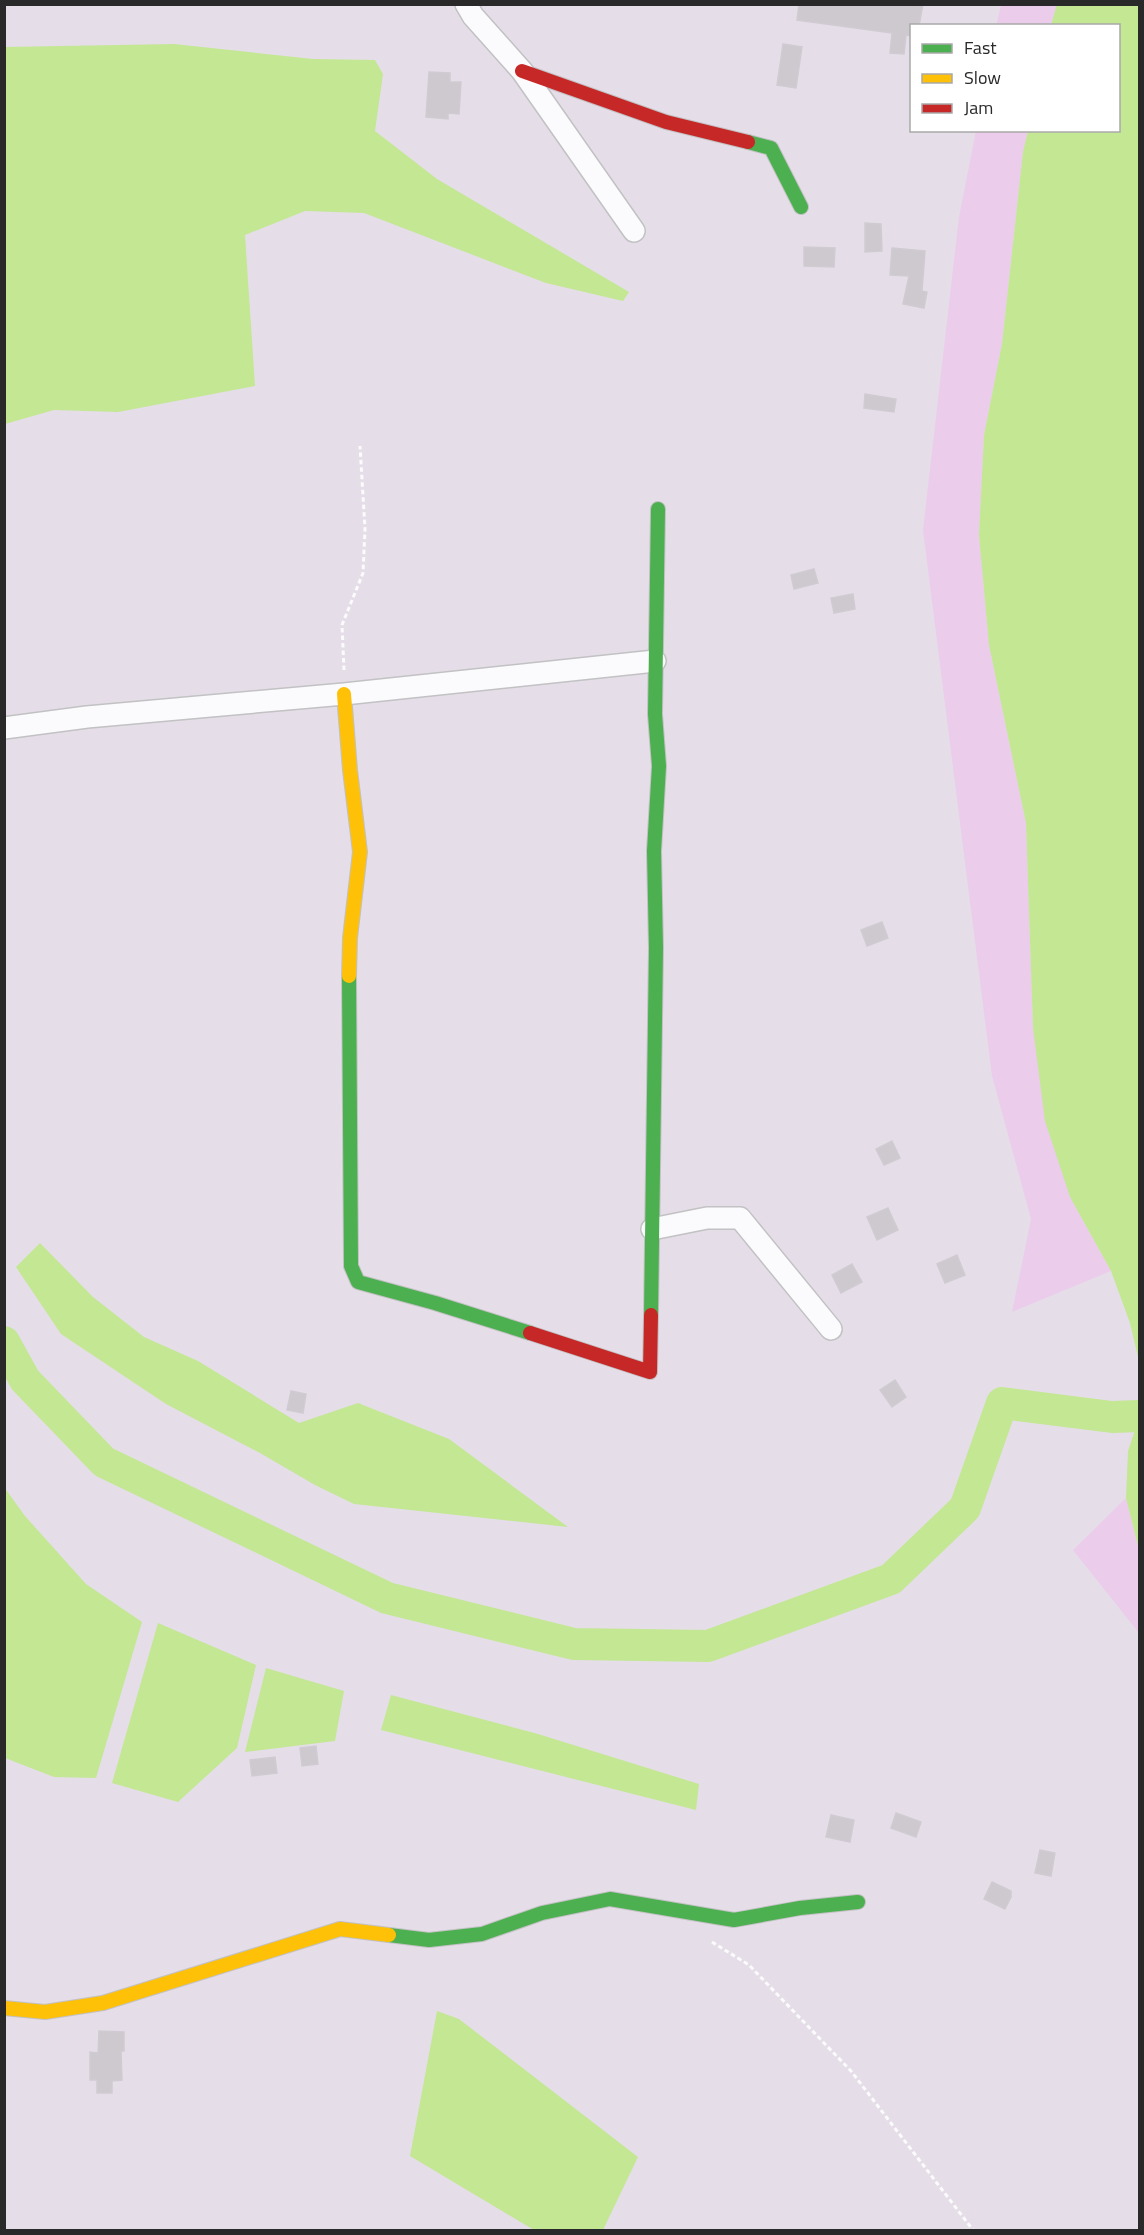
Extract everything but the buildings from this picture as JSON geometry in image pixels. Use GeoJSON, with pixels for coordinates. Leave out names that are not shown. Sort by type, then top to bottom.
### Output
{"type":"FeatureCollection","features":[{"type":"Feature","properties":{"kind":"street"},"geometry":{"type":"LineString","coordinates":[[466,4],[473,16],[522,71],[634,231]]}},
{"type":"Feature","properties":{"kind":"street"},"geometry":{"type":"LineString","coordinates":[[522,71],[666,122],[771,148],[801,207]]}},
{"type":"Feature","properties":{"kind":"street"},"geometry":{"type":"LineString","coordinates":[[344,694],[360,852],[350,938],[349,1012],[351,1266],[358,1282],[435,1303],[650,1372],[656,948],[654,851],[659,766],[654,714],[658,509]]}},
{"type":"Feature","properties":{"kind":"street"},"geometry":{"type":"LineString","coordinates":[[4,728],[87,717],[344,694],[655,662]]}},
{"type":"Feature","properties":{"kind":"street"},"geometry":{"type":"LineString","coordinates":[[652,1228],[707,1218],[740,1218],[831,1329]]}},
{"type":"Feature","properties":{"kind":"street"},"geometry":{"type":"LineString","coordinates":[[4,2008],[45,2012],[103,2003],[340,1929],[429,1940],[482,1934],[542,1913],[610,1899],[734,1920],[800,1908],[858,1902]]}},
{"type":"Feature","properties":{"kind":"path"},"geometry":{"type":"LineString","coordinates":[[344,694],[342,626],[363,573],[365,529],[360,446]]}},
{"type":"Feature","properties":{"kind":"path"},"geometry":{"type":"LineString","coordinates":[[709,1939],[749,1965],[851,2071],[973,2230]]}},
{"type":"Feature","properties":{"kind":"sand"},"geometry":{"type":"Polygon","coordinates":[[[1001,5],[1057,5],[1051,24],[996,24],[1001,5]]]}},
{"type":"Feature","properties":{"kind":"sand"},"geometry":{"type":"Polygon","coordinates":[[[976,132],[1028,132],[1023,152],[1002,344],[984,435],[979,535],[989,645],[1026,823],[1033,1028],[1070,1197],[1111,1271],[1012,1312],[1031,1219],[992,1076],[923,530],[959,217],[976,132]]]}},
{"type":"Feature","properties":{"kind":"sand"},"geometry":{"type":"Polygon","coordinates":[[[1126,1498],[1139,1550],[1139,1633],[1073,1550],[1126,1498]]]}},
{"type":"Feature","properties":{"kind":"shaded area"},"geometry":{"type":"Polygon","coordinates":[[[1057,4],[1139,5],[1139,1361],[1130,1323],[1111,1271],[1070,1197],[1045,1121],[1033,1028],[1026,823],[989,645],[979,535],[984,435],[1002,344],[1023,152],[1028,132],[1120,132],[1120,24],[1051,24],[1057,4]]]}},
{"type":"Feature","properties":{"kind":"shaded area"},"geometry":{"type":"Polygon","coordinates":[[[174,44],[313,59],[375,60],[383,74],[375,131],[437,179],[629,292],[623,301],[546,283],[364,213],[305,211],[245,235],[255,386],[118,412],[54,410],[5,424],[5,47],[174,44]]]}},
{"type":"Feature","properties":{"kind":"shaded area"},"geometry":{"type":"Polygon","coordinates":[[[40,1243],[93,1297],[144,1337],[198,1361],[299,1423],[358,1403],[449,1439],[568,1527],[354,1504],[315,1485],[260,1453],[166,1404],[61,1334],[16,1267],[40,1243]]]}},
{"type":"Feature","properties":{"kind":"shaded area"},"geometry":{"type":"Polygon","coordinates":[[[1139,1418],[1139,1550],[1126,1498],[1128,1451],[1139,1418]]]}},
{"type":"Feature","properties":{"kind":"shaded area"},"geometry":{"type":"Polygon","coordinates":[[[4,1487],[25,1516],[86,1584],[142,1622],[96,1778],[54,1777],[5,1758],[4,1487]]]}},
{"type":"Feature","properties":{"kind":"shaded area"},"geometry":{"type":"Polygon","coordinates":[[[158,1623],[256,1665],[237,1748],[178,1802],[112,1783],[158,1623]]]}},
{"type":"Feature","properties":{"kind":"shaded area"},"geometry":{"type":"Polygon","coordinates":[[[266,1668],[344,1691],[335,1741],[245,1752],[266,1668]]]}},
{"type":"Feature","properties":{"kind":"shaded area"},"geometry":{"type":"Polygon","coordinates":[[[391,1695],[538,1734],[699,1784],[696,1810],[381,1730],[391,1695]]]}},
{"type":"Feature","properties":{"kind":"shaded area"},"geometry":{"type":"Polygon","coordinates":[[[437,2011],[459,2019],[638,2157],[603,2230],[534,2230],[410,2156],[437,2011]]]}},
{"type":"Feature","properties":{"kind":"waterway"},"geometry":{"type":"LineString","coordinates":[[4,1342],[25,1380],[104,1462],[387,1598],[574,1644],[708,1646],[891,1579],[965,1508],[1002,1403],[1112,1417],[1140,1416]]}},
{"type":"Feature","properties":{"kind":"traffic: fast"},"geometry":{"type":"LineString","coordinates":[[748,142],[771,148],[801,207]]}},
{"type":"Feature","properties":{"kind":"traffic: fast"},"geometry":{"type":"LineString","coordinates":[[651,1315],[656,948],[654,851],[659,766],[655,714],[658,509]]}},
{"type":"Feature","properties":{"kind":"traffic: fast"},"geometry":{"type":"LineString","coordinates":[[349,976],[351,1266],[358,1282],[530,1333]]}},
{"type":"Feature","properties":{"kind":"traffic: fast"},"geometry":{"type":"LineString","coordinates":[[389,1935],[429,1940],[482,1934],[542,1913],[610,1899],[734,1920],[800,1908],[858,1902]]}},
{"type":"Feature","properties":{"kind":"traffic: slow"},"geometry":{"type":"LineString","coordinates":[[344,694],[360,852],[350,938],[349,976]]}},
{"type":"Feature","properties":{"kind":"traffic: slow"},"geometry":{"type":"LineString","coordinates":[[4,2008],[45,2012],[103,2003],[340,1929],[389,1935]]}},
{"type":"Feature","properties":{"kind":"traffic: jam"},"geometry":{"type":"LineString","coordinates":[[522,71],[666,122],[748,142]]}},
{"type":"Feature","properties":{"kind":"traffic: jam"},"geometry":{"type":"LineString","coordinates":[[530,1333],[650,1372],[651,1315]]}}]}
